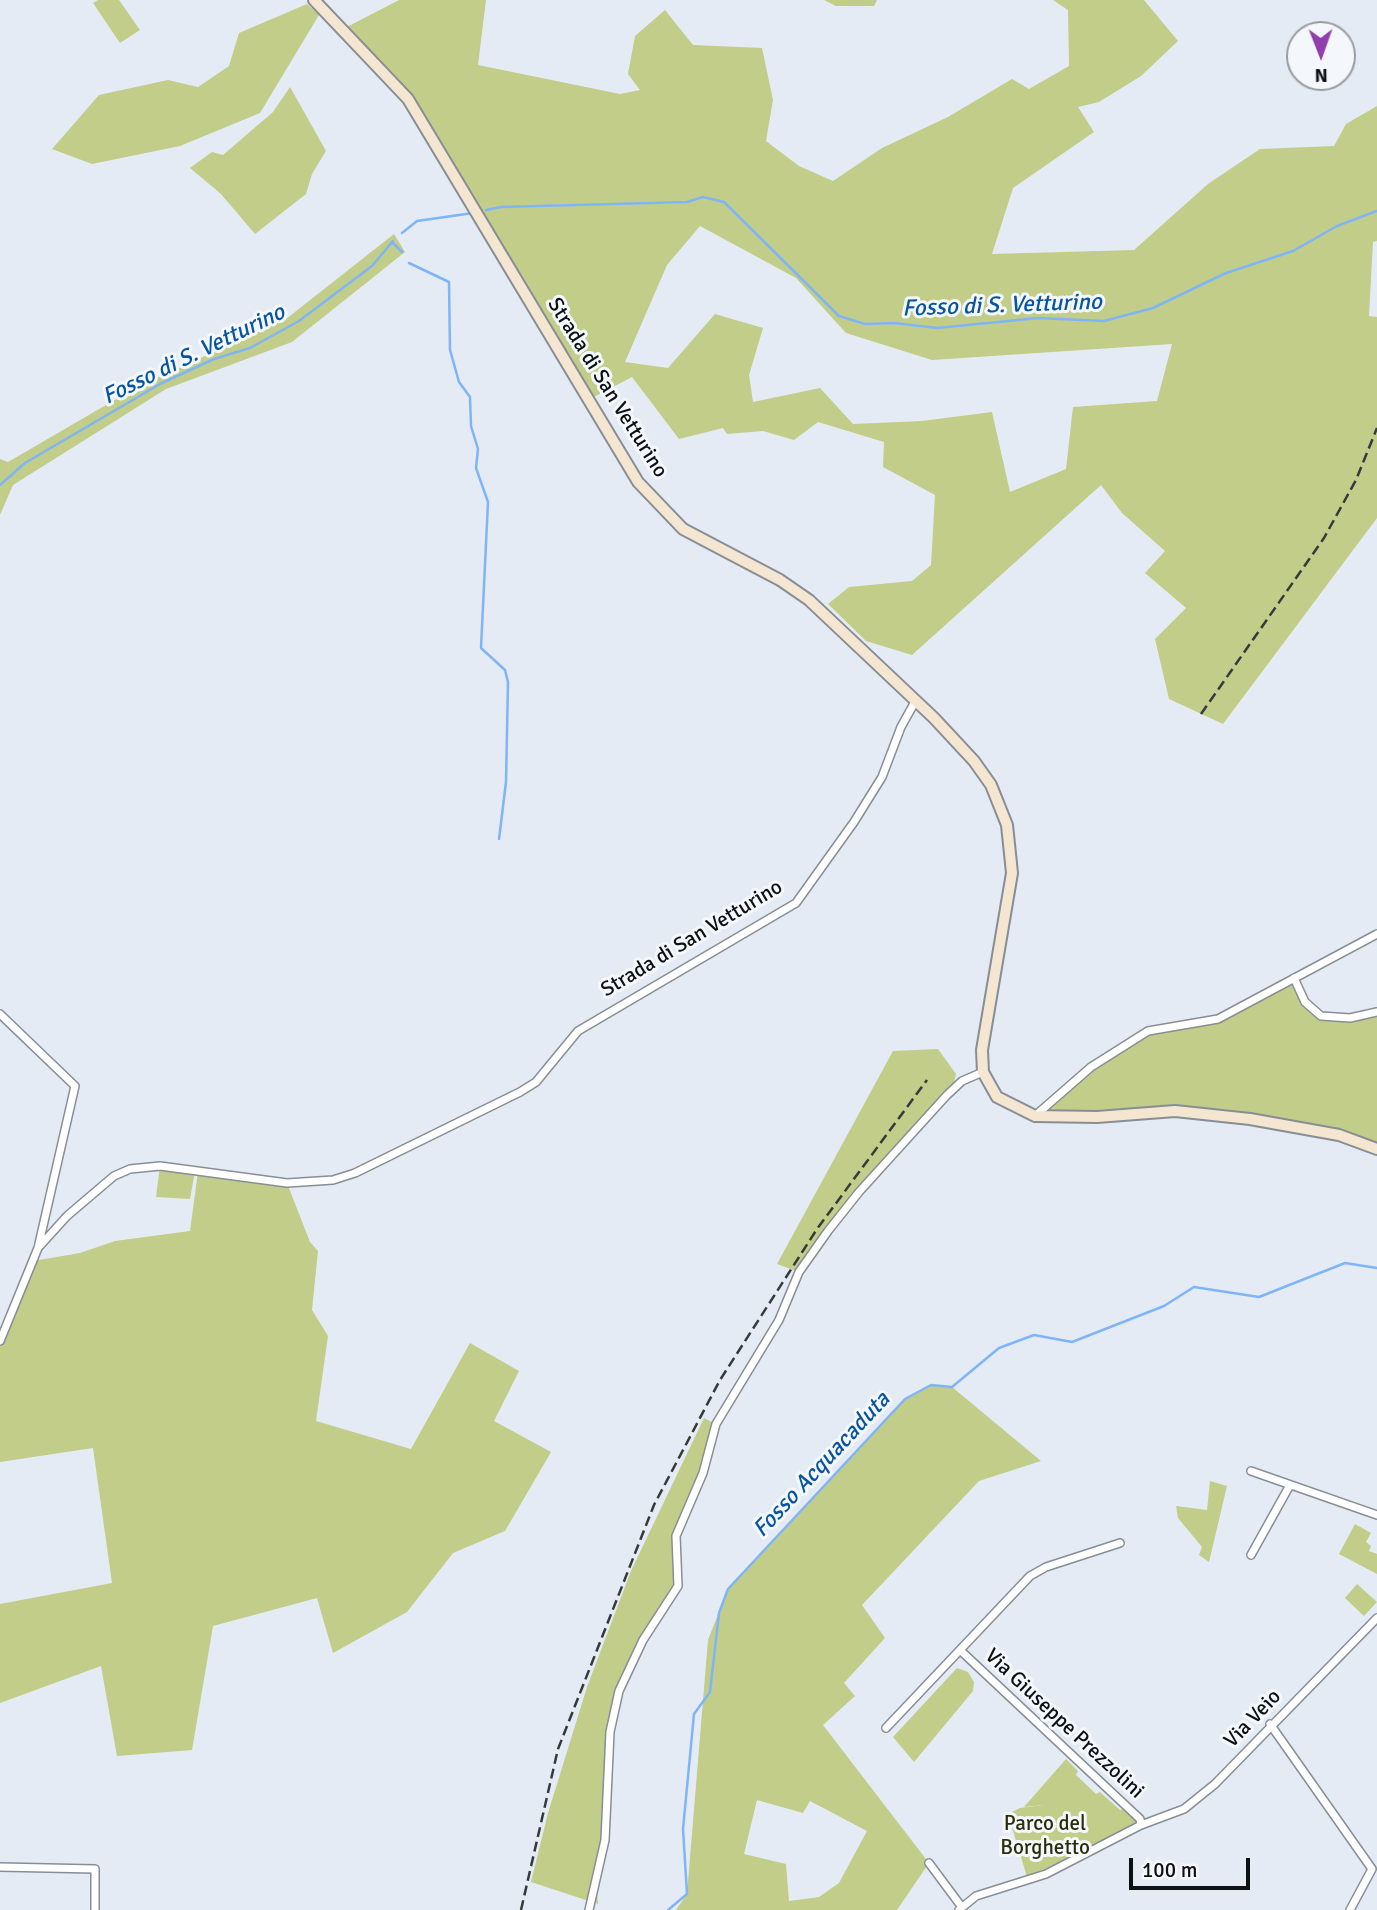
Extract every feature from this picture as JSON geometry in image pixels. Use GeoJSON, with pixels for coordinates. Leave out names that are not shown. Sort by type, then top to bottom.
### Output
{"type":"FeatureCollection","features":[{"type":"Feature","properties":{"kind":"street","name":"Strada di San Vetturino"},"geometry":{"type":"LineString","coordinates":[[0,1341],[38,1248],[67,1216],[114,1176],[130,1168],[160,1166],[287,1183],[333,1180],[355,1173],[520,1092],[536,1082],[578,1031],[796,903],[855,822],[882,777],[901,727],[916,700],[809,600],[780,580],[683,529],[638,482],[408,99],[314,0]]}},
{"type":"Feature","properties":{"kind":"street"},"geometry":{"type":"LineString","coordinates":[[916,700],[974,761],[991,785],[1007,825],[1012,873],[982,1050],[984,1072],[997,1097],[1035,1116],[1097,1117],[1175,1111],[1339,1135],[1377,1149]]}},
{"type":"Feature","properties":{"kind":"street"},"geometry":{"type":"LineString","coordinates":[[1035,1116],[1091,1067],[1148,1031],[1218,1019],[1377,934]]}},
{"type":"Feature","properties":{"kind":"street"},"geometry":{"type":"LineString","coordinates":[[1294,978],[1305,1002],[1321,1016],[1350,1018],[1377,1012]]}},
{"type":"Feature","properties":{"kind":"street"},"geometry":{"type":"LineString","coordinates":[[0,1014],[75,1086],[38,1248]]}},
{"type":"Feature","properties":{"kind":"street"},"geometry":{"type":"LineString","coordinates":[[589,1910],[605,1840],[610,1732],[619,1690],[643,1640],[678,1586],[676,1536],[703,1473],[716,1424],[779,1320],[799,1272],[828,1231],[859,1192],[947,1094],[962,1081],[984,1072]]}},
{"type":"Feature","properties":{"kind":"street"},"geometry":{"type":"LineString","coordinates":[[1251,1471],[1377,1515]]}},
{"type":"Feature","properties":{"kind":"street"},"geometry":{"type":"LineString","coordinates":[[1251,1555],[1290,1485]]}},
{"type":"Feature","properties":{"kind":"street","name":"Via Giuseppe Prezzolini"},"geometry":{"type":"LineString","coordinates":[[886,1728],[1030,1576],[1046,1567],[1120,1543]]}},
{"type":"Feature","properties":{"kind":"street","name":"Via Veio"},"geometry":{"type":"LineString","coordinates":[[960,1908],[976,1896],[1046,1874],[1141,1825],[1184,1809],[1215,1784],[1270,1724],[1377,1618]]}},
{"type":"Feature","properties":{"kind":"street","name":"Via Giuseppe Prezzolini"},"geometry":{"type":"LineString","coordinates":[[960,1650],[1140,1819],[1141,1825]]}},
{"type":"Feature","properties":{"kind":"street"},"geometry":{"type":"LineString","coordinates":[[1270,1724],[1372,1869],[1350,1910]]}},
{"type":"Feature","properties":{"kind":"street"},"geometry":{"type":"LineString","coordinates":[[929,1863],[960,1908]]}},
{"type":"Feature","properties":{"kind":"street"},"geometry":{"type":"LineString","coordinates":[[0,1867],[95,1869],[96,1910]]}},
{"type":"Feature","properties":{"kind":"green space"},"geometry":{"type":"Polygon","coordinates":[[[98,0],[119,0],[140,30],[120,43],[93,3],[98,0]]]}},
{"type":"Feature","properties":{"kind":"green space"},"geometry":{"type":"Polygon","coordinates":[[[399,0],[486,0],[478,65],[620,94],[640,90],[628,74],[635,36],[665,10],[693,45],[762,48],[773,100],[766,141],[799,166],[833,181],[882,148],[948,117],[1012,79],[1029,89],[1069,66],[1068,10],[1053,0],[1144,0],[1178,41],[1141,76],[1099,102],[1078,107],[1094,132],[1013,188],[992,254],[1134,250],[1208,184],[1260,149],[1334,146],[1346,124],[1377,106],[1377,241],[1373,242],[1369,316],[1377,317],[1377,518],[1223,724],[1169,699],[1155,639],[1186,608],[1145,573],[1165,551],[1122,513],[1101,485],[912,655],[866,641],[828,604],[849,587],[912,581],[931,565],[935,495],[883,467],[884,442],[818,422],[794,440],[763,431],[727,434],[723,428],[679,439],[632,377],[590,399],[410,102],[343,29],[399,0]],[[700,226],[667,265],[625,362],[668,368],[715,314],[763,328],[749,375],[753,402],[820,388],[853,424],[922,421],[992,412],[1010,492],[1066,469],[1073,407],[1157,401],[1172,344],[932,360],[846,333],[796,278],[700,226]]]}},
{"type":"Feature","properties":{"kind":"green space"},"geometry":{"type":"Polygon","coordinates":[[[824,0],[877,0],[874,6],[836,6],[824,0]]]}},
{"type":"Feature","properties":{"kind":"green space"},"geometry":{"type":"Polygon","coordinates":[[[307,4],[319,15],[260,113],[180,146],[92,164],[52,149],[99,95],[168,80],[198,87],[229,66],[239,33],[307,4]]]}},
{"type":"Feature","properties":{"kind":"green space"},"geometry":{"type":"Polygon","coordinates":[[[290,87],[326,151],[312,174],[306,194],[255,234],[221,194],[190,168],[212,152],[223,155],[273,112],[290,87]]]}},
{"type":"Feature","properties":{"kind":"green space"},"geometry":{"type":"Polygon","coordinates":[[[394,234],[405,252],[292,342],[166,389],[13,485],[0,515],[0,459],[8,462],[137,387],[286,319],[394,234]]]}},
{"type":"Feature","properties":{"kind":"green space"},"geometry":{"type":"Polygon","coordinates":[[[1294,978],[1305,1002],[1321,1016],[1350,1018],[1377,1012],[1377,1147],[1339,1135],[1175,1111],[1043,1114],[1057,1107],[1035,1116],[1091,1067],[1148,1031],[1218,1019],[1294,978]]]}},
{"type":"Feature","properties":{"kind":"green space"},"geometry":{"type":"Polygon","coordinates":[[[938,1049],[956,1074],[952,1090],[859,1192],[799,1272],[777,1264],[893,1051],[938,1049]]]}},
{"type":"Feature","properties":{"kind":"green space"},"geometry":{"type":"Polygon","coordinates":[[[160,1166],[195,1171],[190,1199],[156,1197],[160,1166]]]}},
{"type":"Feature","properties":{"kind":"green space"},"geometry":{"type":"Polygon","coordinates":[[[198,1172],[287,1183],[310,1242],[318,1251],[312,1310],[328,1336],[316,1421],[411,1449],[470,1343],[519,1371],[494,1421],[551,1452],[505,1531],[453,1553],[407,1612],[333,1653],[317,1598],[213,1626],[192,1750],[117,1756],[101,1666],[0,1703],[0,1604],[112,1583],[93,1448],[0,1462],[0,1341],[33,1261],[80,1253],[115,1241],[190,1231],[198,1172]]]}},
{"type":"Feature","properties":{"kind":"green space"},"geometry":{"type":"Polygon","coordinates":[[[931,1385],[952,1387],[1041,1461],[979,1481],[862,1605],[885,1638],[844,1683],[855,1696],[823,1725],[929,1863],[897,1910],[676,1910],[687,1894],[708,1640],[728,1589],[905,1399],[931,1385]],[[757,1800],[744,1854],[786,1864],[789,1901],[819,1897],[839,1883],[867,1831],[810,1801],[803,1813],[757,1800]]]}},
{"type":"Feature","properties":{"kind":"green space"},"geometry":{"type":"Polygon","coordinates":[[[704,1418],[716,1424],[703,1473],[678,1525],[678,1586],[643,1640],[619,1691],[610,1732],[605,1840],[596,1885],[598,1904],[531,1882],[548,1813],[587,1687],[631,1571],[704,1418]]]}},
{"type":"Feature","properties":{"kind":"green space"},"geometry":{"type":"Polygon","coordinates":[[[1210,1481],[1227,1486],[1209,1562],[1199,1555],[1202,1547],[1178,1518],[1176,1506],[1207,1510],[1210,1481]]]}},
{"type":"Feature","properties":{"kind":"green space"},"geometry":{"type":"Polygon","coordinates":[[[1355,1524],[1371,1533],[1366,1542],[1371,1546],[1369,1551],[1377,1554],[1377,1574],[1339,1554],[1355,1524]]]}},
{"type":"Feature","properties":{"kind":"green space"},"geometry":{"type":"Polygon","coordinates":[[[1357,1584],[1377,1602],[1364,1616],[1345,1598],[1357,1584]]]}},
{"type":"Feature","properties":{"kind":"green space"},"geometry":{"type":"Polygon","coordinates":[[[957,1668],[968,1672],[974,1682],[973,1691],[914,1762],[893,1737],[957,1668]]]}},
{"type":"Feature","properties":{"kind":"green space","name":"Parco del Borghetto"},"geometry":{"type":"Polygon","coordinates":[[[1066,1759],[1078,1771],[1076,1775],[1096,1794],[1100,1792],[1120,1810],[1127,1808],[1139,1825],[1027,1877],[1008,1814],[1020,1808],[1044,1805],[1024,1807],[1066,1759]]]}},
{"type":"Feature","properties":{"kind":"waterway","name":"Fosso di S. Vetturino"},"geometry":{"type":"LineString","coordinates":[[486,210],[501,207],[687,202],[703,197],[724,202],[839,316],[865,324],[894,323],[937,328],[1038,318],[1104,321],[1153,308],[1226,273],[1293,251],[1337,226],[1377,211]]}},
{"type":"Feature","properties":{"kind":"waterway","name":"Fosso di S. Vetturino"},"geometry":{"type":"LineString","coordinates":[[402,233],[417,221],[473,213]]}},
{"type":"Feature","properties":{"kind":"waterway","name":"Fosso di S. Vetturino"},"geometry":{"type":"LineString","coordinates":[[0,485],[25,463],[160,384],[214,359],[250,348],[299,321],[372,266],[393,241]]}},
{"type":"Feature","properties":{"kind":"waterway"},"geometry":{"type":"LineString","coordinates":[[392,242],[402,252]]}},
{"type":"Feature","properties":{"kind":"waterway"},"geometry":{"type":"LineString","coordinates":[[409,263],[449,282],[450,350],[459,382],[470,397],[471,426],[478,449],[476,468],[488,502],[481,648],[505,670],[508,682],[506,782],[499,839]]}},
{"type":"Feature","properties":{"kind":"waterway","name":"Fosso Acquacaduta"},"geometry":{"type":"LineString","coordinates":[[668,1910],[687,1894],[683,1829],[694,1714],[710,1692],[719,1613],[728,1589],[905,1399],[931,1385],[952,1387],[999,1348],[1034,1335],[1072,1342],[1164,1306],[1194,1287],[1259,1297],[1345,1263],[1377,1268]]}},
{"type":"Feature","properties":{"kind":"railway"},"geometry":{"type":"LineString","coordinates":[[1201,714],[1324,538],[1356,480],[1377,428]]}},
{"type":"Feature","properties":{"kind":"railway"},"geometry":{"type":"LineString","coordinates":[[521,1910],[558,1749],[654,1505],[720,1380],[817,1229],[927,1080]]}}]}
